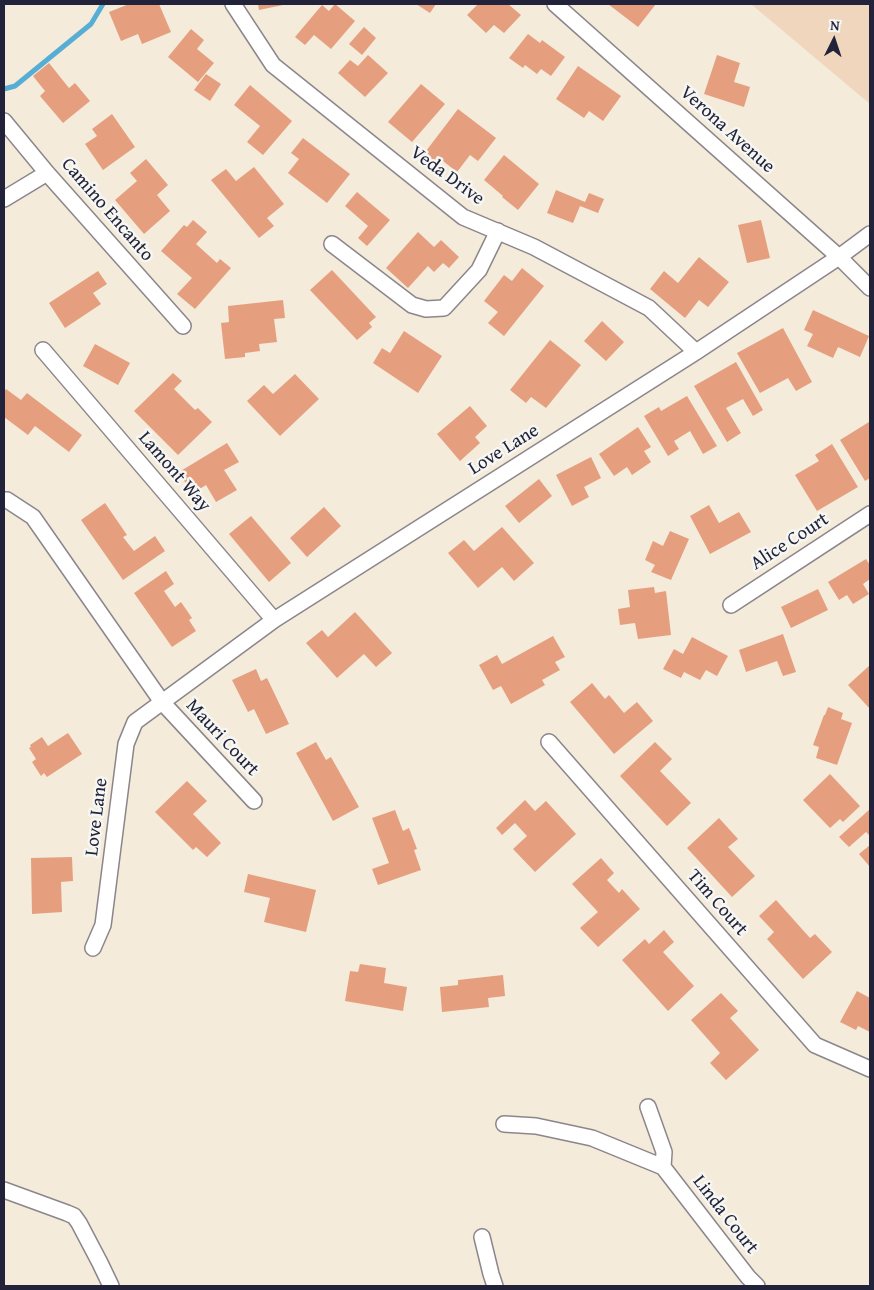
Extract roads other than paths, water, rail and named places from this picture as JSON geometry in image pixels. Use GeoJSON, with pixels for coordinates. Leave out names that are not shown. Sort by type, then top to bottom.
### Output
{"type":"FeatureCollection","features":[{"type":"Feature","properties":{"kind":"street","name":"Veda Drive"},"geometry":{"type":"LineString","coordinates":[[233,4],[272,65],[463,217],[534,247],[649,308],[696,352]]}},
{"type":"Feature","properties":{"kind":"street","name":"Verona Avenue"},"geometry":{"type":"LineString","coordinates":[[555,4],[839,257],[870,288]]}},
{"type":"Feature","properties":{"kind":"street","name":"Camino Encanto"},"geometry":{"type":"LineString","coordinates":[[4,121],[182,326]]}},
{"type":"Feature","properties":{"kind":"street"},"geometry":{"type":"LineString","coordinates":[[4,199],[47,172]]}},
{"type":"Feature","properties":{"kind":"street"},"geometry":{"type":"LineString","coordinates":[[332,244],[412,305],[426,309],[444,308],[479,270],[498,231]]}},
{"type":"Feature","properties":{"kind":"street","name":"Love Lane"},"geometry":{"type":"LineString","coordinates":[[93,948],[103,924],[126,744],[136,722],[274,620],[696,352],[839,257],[870,234]]}},
{"type":"Feature","properties":{"kind":"street","name":"Lamont Way"},"geometry":{"type":"LineString","coordinates":[[44,350],[274,620]]}},
{"type":"Feature","properties":{"kind":"street"},"geometry":{"type":"LineString","coordinates":[[4,500],[33,516],[162,702]]}},
{"type":"Feature","properties":{"kind":"street","name":"Alice Court"},"geometry":{"type":"LineString","coordinates":[[731,604],[870,514]]}},
{"type":"Feature","properties":{"kind":"street","name":"Mauri Court"},"geometry":{"type":"LineString","coordinates":[[162,702],[254,801]]}},
{"type":"Feature","properties":{"kind":"street","name":"Tim Court"},"geometry":{"type":"LineString","coordinates":[[550,742],[815,1045],[870,1069]]}},
{"type":"Feature","properties":{"kind":"street"},"geometry":{"type":"LineString","coordinates":[[504,1124],[536,1126],[592,1138],[663,1167],[664,1152],[648,1107]]}},
{"type":"Feature","properties":{"kind":"street","name":"Linda Court"},"geometry":{"type":"LineString","coordinates":[[663,1167],[757,1286]]}},
{"type":"Feature","properties":{"kind":"street"},"geometry":{"type":"LineString","coordinates":[[4,1190],[74,1216],[111,1286]]}},
{"type":"Feature","properties":{"kind":"street"},"geometry":{"type":"LineString","coordinates":[[482,1237],[495,1286]]}},
{"type":"Feature","properties":{"kind":"waterway"},"geometry":{"type":"LineString","coordinates":[[4,89],[15,86],[91,24],[103,4]]}}]}
